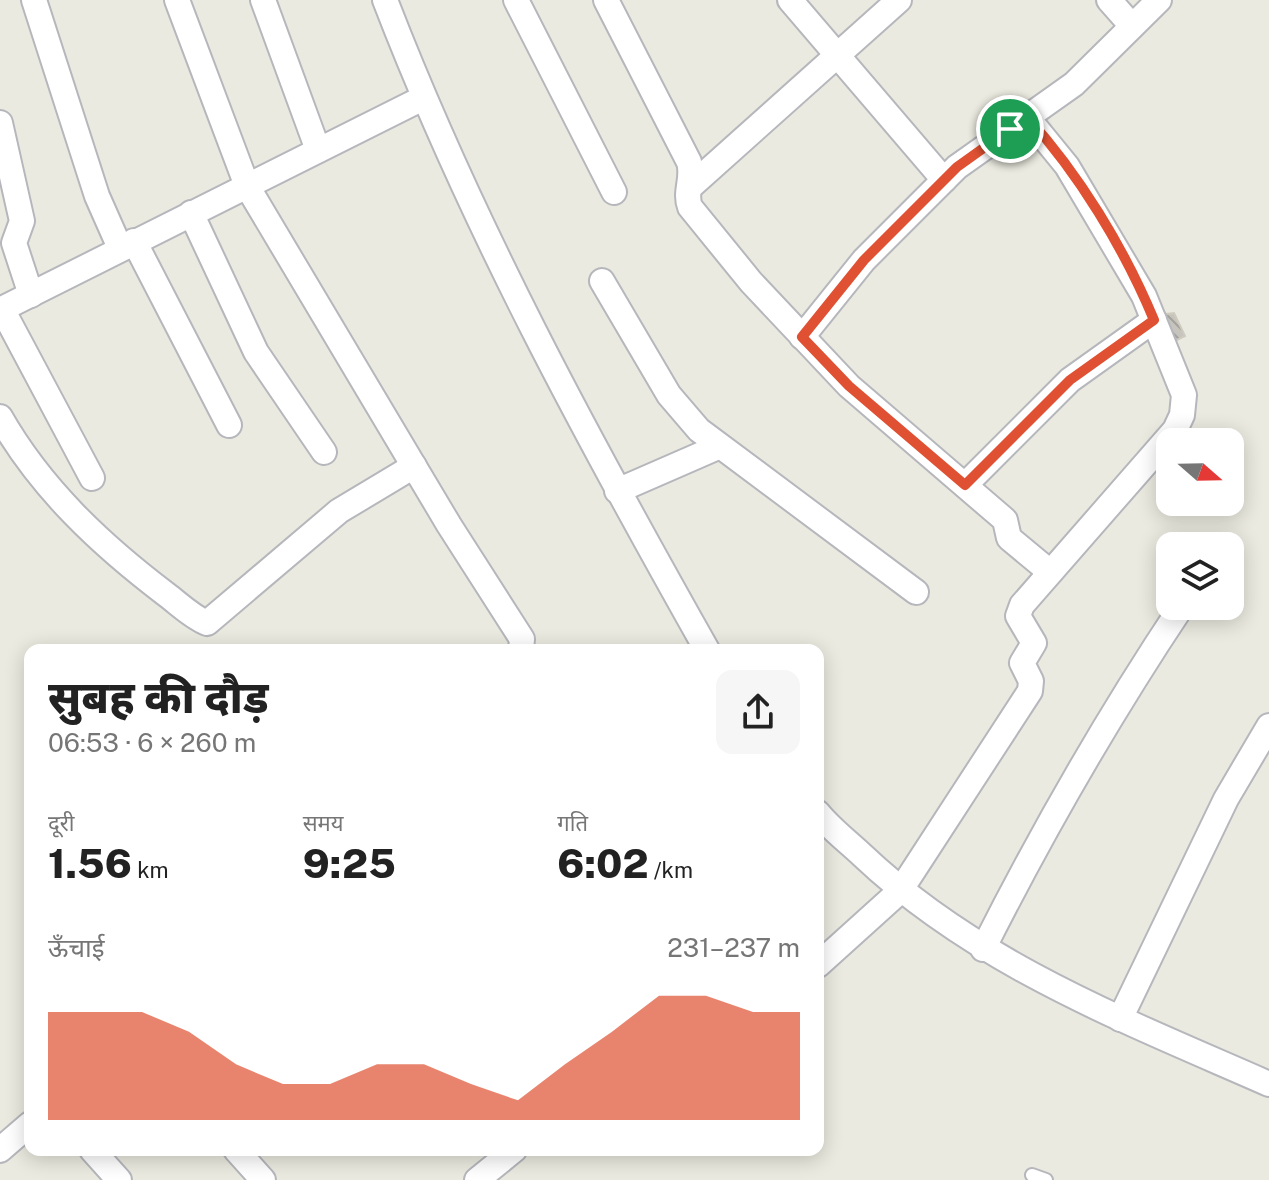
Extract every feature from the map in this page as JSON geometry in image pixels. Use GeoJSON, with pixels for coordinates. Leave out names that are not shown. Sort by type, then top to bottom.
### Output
{"type":"FeatureCollection","features":[{"type":"Feature","properties":{"kind":"street"},"geometry":{"type":"LineString","coordinates":[[34,0],[97,196],[229,425]]}},
{"type":"Feature","properties":{"kind":"street"},"geometry":{"type":"LineString","coordinates":[[177,0],[247,186],[414,466],[522,639],[522,644]]}},
{"type":"Feature","properties":{"kind":"street"},"geometry":{"type":"LineString","coordinates":[[263,0],[318,150]]}},
{"type":"Feature","properties":{"kind":"street"},"geometry":{"type":"LineString","coordinates":[[516,0],[614,192]]}},
{"type":"Feature","properties":{"kind":"street"},"geometry":{"type":"LineString","coordinates":[[606,0],[689,162],[692,173],[687,199],[690,207],[751,282],[849,386],[1005,520],[1009,538],[1050,572]]}},
{"type":"Feature","properties":{"kind":"street"},"geometry":{"type":"LineString","coordinates":[[790,0],[839,53],[944,180]]}},
{"type":"Feature","properties":{"kind":"street"},"geometry":{"type":"LineString","coordinates":[[690,187],[899,0]]}},
{"type":"Feature","properties":{"kind":"street"},"geometry":{"type":"LineString","coordinates":[[1109,0],[1132,26]]}},
{"type":"Feature","properties":{"kind":"street"},"geometry":{"type":"LineString","coordinates":[[802,337],[864,260],[944,180],[981,148],[1074,84],[1159,0]]}},
{"type":"Feature","properties":{"kind":"street"},"geometry":{"type":"LineString","coordinates":[[389,2],[423,98],[512,288],[617,491],[704,644]]}},
{"type":"Feature","properties":{"kind":"street"},"geometry":{"type":"LineString","coordinates":[[92,478],[1,309],[423,98]]}},
{"type":"Feature","properties":{"kind":"street"},"geometry":{"type":"LineString","coordinates":[[824,960],[900,891],[1030,691],[1031,681],[1022,663],[1034,643],[1018,616],[1022,605],[1180,422],[1184,395],[1144,296],[1067,166],[1027,117]]}},
{"type":"Feature","properties":{"kind":"street"},"geometry":{"type":"LineString","coordinates":[[0,123],[22,221],[14,243],[31,295]]}},
{"type":"Feature","properties":{"kind":"street"},"geometry":{"type":"LineString","coordinates":[[191,213],[256,352],[324,452]]}},
{"type":"Feature","properties":{"kind":"street"},"geometry":{"type":"LineString","coordinates":[[602,281],[669,395],[718,447],[916,592]]}},
{"type":"Feature","properties":{"kind":"street"},"geometry":{"type":"LineString","coordinates":[[965,485],[1070,380],[1154,320]]}},
{"type":"Feature","properties":{"kind":"street"},"geometry":{"type":"LineString","coordinates":[[0,417],[23,457],[54,495],[134,571],[207,623],[339,511],[414,466]]}},
{"type":"Feature","properties":{"kind":"street"},"geometry":{"type":"LineString","coordinates":[[617,491],[718,447]]}},
{"type":"Feature","properties":{"kind":"street"},"geometry":{"type":"LineString","coordinates":[[983,949],[1067,788],[1113,709],[1173,620]]}},
{"type":"Feature","properties":{"kind":"street"},"geometry":{"type":"LineString","coordinates":[[1120,1019],[1226,799],[1269,726]]}},
{"type":"Feature","properties":{"kind":"street"},"geometry":{"type":"LineString","coordinates":[[824,819],[900,891],[983,949],[1120,1019],[1269,1084]]}},
{"type":"Feature","properties":{"kind":"street"},"geometry":{"type":"LineString","coordinates":[[0,1150],[24,1129]]}},
{"type":"Feature","properties":{"kind":"street"},"geometry":{"type":"LineString","coordinates":[[97,1156],[119,1180]]}},
{"type":"Feature","properties":{"kind":"street"},"geometry":{"type":"LineString","coordinates":[[241,1156],[263,1180]]}},
{"type":"Feature","properties":{"kind":"street"},"geometry":{"type":"LineString","coordinates":[[477,1180],[507,1156]]}},
{"type":"Feature","properties":{"kind":"lane"},"geometry":{"type":"LineString","coordinates":[[1032,1175],[1046,1180]]}},
{"type":"Feature","properties":{"kind":"building"},"geometry":{"type":"Polygon","coordinates":[[[1174,313],[1185,336],[1171,343],[1160,321],[1166,314],[1174,313]]]}},
{"type":"Feature","properties":{"kind":"route"},"geometry":{"type":"LineString","coordinates":[[1027,117],[1051,143],[1105,228],[1144,296],[1154,320],[1070,380],[965,485],[849,386],[802,337],[864,260],[957,167],[1010,129],[1027,117]]}}]}
